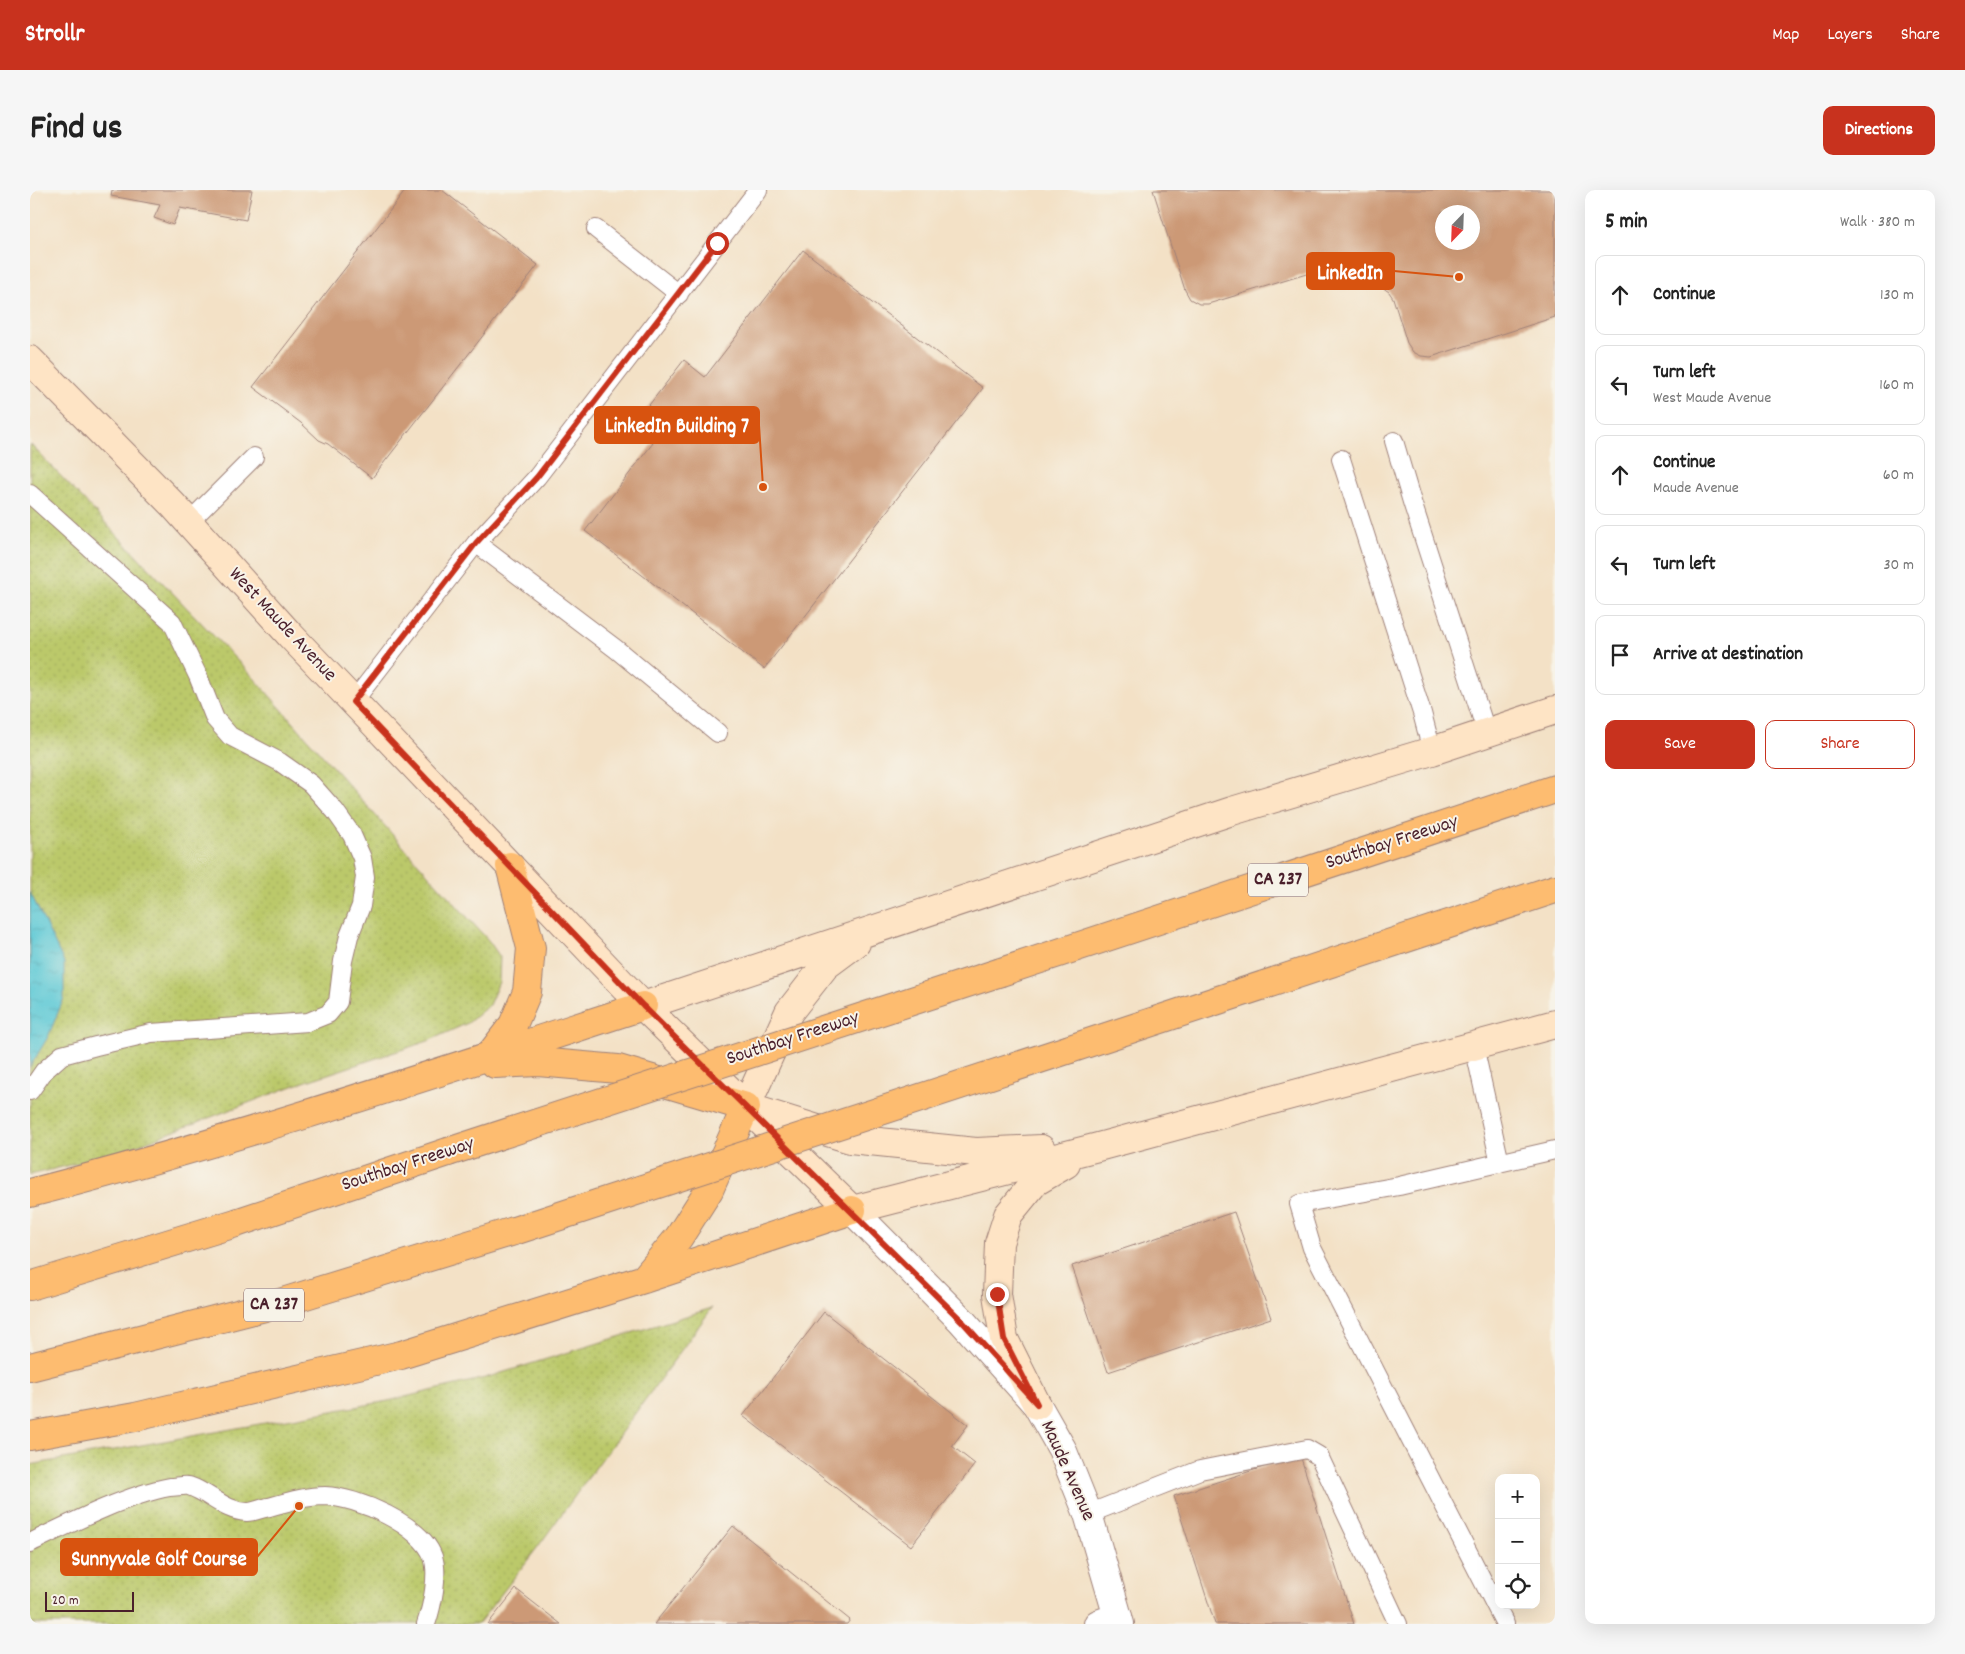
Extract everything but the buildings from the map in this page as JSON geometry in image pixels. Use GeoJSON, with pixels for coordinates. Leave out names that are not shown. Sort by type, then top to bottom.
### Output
{"type":"FeatureCollection","features":[{"type":"Feature","properties":{"kind":"highway","name":"Southbay Freeway"},"geometry":{"type":"LineString","coordinates":[[30,1286],[236,1223],[1555,789]]}},
{"type":"Feature","properties":{"kind":"highway"},"geometry":{"type":"LineString","coordinates":[[490,1055],[513,1025],[527,992],[531,948],[510,866]]}},
{"type":"Feature","properties":{"kind":"highway","name":"CA 237"},"geometry":{"type":"LineString","coordinates":[[30,1367],[273,1305],[514,1231],[1555,889]]}},
{"type":"Feature","properties":{"kind":"highway"},"geometry":{"type":"LineString","coordinates":[[30,1193],[144,1163],[319,1110],[643,1006]]}},
{"type":"Feature","properties":{"kind":"highway"},"geometry":{"type":"LineString","coordinates":[[455,1066],[538,1062],[618,1069],[746,1106],[709,1190],[679,1237],[644,1279]]}},
{"type":"Feature","properties":{"kind":"highway"},"geometry":{"type":"LineString","coordinates":[[30,1436],[135,1417],[401,1356],[644,1279],[852,1210]]}},
{"type":"Feature","properties":{"kind":"main road","name":"West Maude Avenue"},"geometry":{"type":"LineString","coordinates":[[30,360],[189,522],[353,702],[643,1006],[852,1210]]}},
{"type":"Feature","properties":{"kind":"main road"},"geometry":{"type":"LineString","coordinates":[[643,1006],[1232,811],[1487,734],[1555,710]]}},
{"type":"Feature","properties":{"kind":"main road"},"geometry":{"type":"LineString","coordinates":[[871,931],[825,966],[789,1012],[746,1106],[850,1139],[926,1148],[976,1152],[1098,1147]]}},
{"type":"Feature","properties":{"kind":"main road"},"geometry":{"type":"LineString","coordinates":[[852,1210],[1098,1147],[1555,1024]]}},
{"type":"Feature","properties":{"kind":"main road"},"geometry":{"type":"LineString","coordinates":[[1037,1404],[1004,1339],[997,1294],[999,1243],[1008,1215],[1035,1182],[1098,1147]]}},
{"type":"Feature","properties":{"kind":"street","name":"Maude Avenue"},"geometry":{"type":"LineString","coordinates":[[852,1210],[961,1320],[1037,1404],[1062,1449],[1088,1514],[1112,1622]]}},
{"type":"Feature","properties":{"kind":"lane"},"geometry":{"type":"LineString","coordinates":[[353,702],[476,543],[537,477],[758,190]]}},
{"type":"Feature","properties":{"kind":"lane"},"geometry":{"type":"LineString","coordinates":[[596,229],[679,294]]}},
{"type":"Feature","properties":{"kind":"lane"},"geometry":{"type":"LineString","coordinates":[[1394,441],[1487,734]]}},
{"type":"Feature","properties":{"kind":"lane"},"geometry":{"type":"LineString","coordinates":[[189,522],[254,457]]}},
{"type":"Feature","properties":{"kind":"lane"},"geometry":{"type":"LineString","coordinates":[[1341,459],[1422,713],[1432,751]]}},
{"type":"Feature","properties":{"kind":"lane"},"geometry":{"type":"LineString","coordinates":[[30,494],[172,622],[198,676],[215,719],[230,736],[280,762],[311,784],[335,811],[352,835],[362,858],[365,877],[361,906],[349,936],[343,961],[338,1002],[328,1014],[308,1022],[151,1033],[96,1046],[62,1055],[44,1071],[30,1091]]}},
{"type":"Feature","properties":{"kind":"lane"},"geometry":{"type":"LineString","coordinates":[[476,543],[616,649],[718,733]]}},
{"type":"Feature","properties":{"kind":"lane"},"geometry":{"type":"LineString","coordinates":[[1474,1046],[1500,1163]]}},
{"type":"Feature","properties":{"kind":"lane"},"geometry":{"type":"LineString","coordinates":[[1505,1624],[1312,1248],[1299,1204],[1399,1186],[1555,1150]]}},
{"type":"Feature","properties":{"kind":"lane"},"geometry":{"type":"LineString","coordinates":[[1088,1514],[1200,1470],[1307,1449],[1319,1456],[1398,1624]]}},
{"type":"Feature","properties":{"kind":"lane"},"geometry":{"type":"LineString","coordinates":[[30,1543],[60,1528],[138,1495],[170,1488],[187,1486],[224,1507],[248,1512],[294,1500],[325,1496],[355,1501],[380,1511],[421,1538],[433,1557],[435,1577],[431,1610],[426,1624]]}},
{"type":"Feature","properties":{"kind":"green space"},"geometry":{"type":"Polygon","coordinates":[[[30,444],[254,678],[489,941],[500,957],[499,982],[489,1005],[468,1023],[428,1041],[298,1084],[114,1154],[30,1175],[30,444]]]}},
{"type":"Feature","properties":{"kind":"green space"},"geometry":{"type":"Polygon","coordinates":[[[712,1308],[537,1548],[478,1624],[30,1624],[30,1465],[388,1401],[485,1378],[712,1308]]]}},
{"type":"Feature","properties":{"kind":"water"},"geometry":{"type":"Polygon","coordinates":[[[30,892],[64,962],[64,998],[48,1037],[30,1067],[30,892]]]}},
{"type":"Feature","properties":{"kind":"place","name":"LinkedIn"},"geometry":{"type":"Point","coordinates":[1459,277]}},
{"type":"Feature","properties":{"kind":"place","name":"LinkedIn Building 7"},"geometry":{"type":"Point","coordinates":[763,487]}},
{"type":"Feature","properties":{"kind":"place","name":"Sunnyvale Golf Course"},"geometry":{"type":"Point","coordinates":[299,1506]}},
{"type":"Feature","properties":{"kind":"route"},"geometry":{"type":"LineString","coordinates":[[717,243],[537,477],[476,543],[353,702],[643,1006],[852,1210],[961,1320],[1037,1404],[1004,1339],[997,1294]]}}]}
